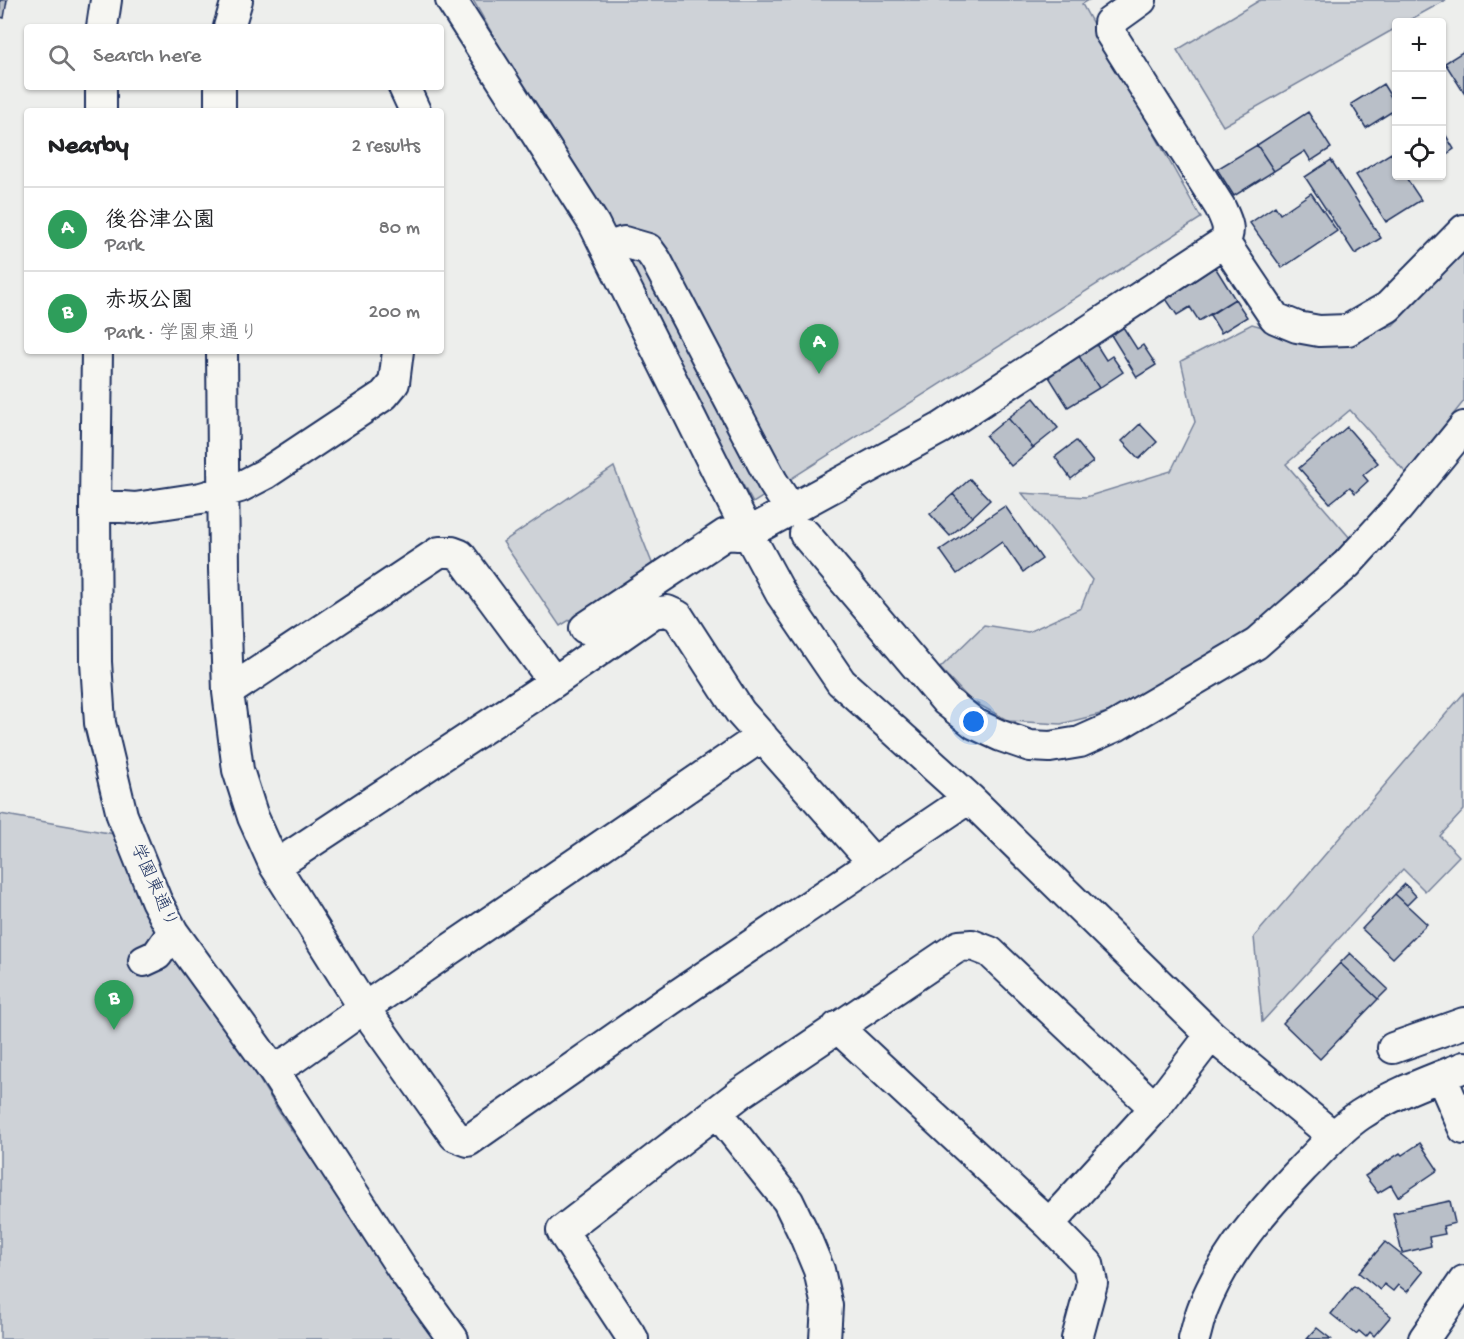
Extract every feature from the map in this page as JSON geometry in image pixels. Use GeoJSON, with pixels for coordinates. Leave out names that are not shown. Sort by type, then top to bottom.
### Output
{"type":"FeatureCollection","features":[{"type":"Feature","properties":{"kind":"street"},"geometry":{"type":"LineString","coordinates":[[102,24],[106,0]]}},
{"type":"Feature","properties":{"kind":"street"},"geometry":{"type":"LineString","coordinates":[[231,24],[237,0]]}},
{"type":"Feature","properties":{"kind":"street"},"geometry":{"type":"LineString","coordinates":[[451,0],[594,224],[748,533],[781,594],[841,682],[969,798],[1211,1035],[1333,1136]]}},
{"type":"Feature","properties":{"kind":"street"},"geometry":{"type":"LineString","coordinates":[[585,628],[726,534],[748,533],[940,428],[1224,242],[1228,235],[1228,224],[1220,207],[1109,31],[1109,23],[1141,0]]}},
{"type":"Feature","properties":{"kind":"street"},"geometry":{"type":"LineString","coordinates":[[101,90],[101,108]]}},
{"type":"Feature","properties":{"kind":"street"},"geometry":{"type":"LineString","coordinates":[[220,90],[220,108]]}},
{"type":"Feature","properties":{"kind":"street"},"geometry":{"type":"LineString","coordinates":[[405,90],[413,108]]}},
{"type":"Feature","properties":{"kind":"street"},"geometry":{"type":"LineString","coordinates":[[1224,242],[1275,318],[1297,327],[1319,331],[1348,330],[1388,307],[1464,230]]}},
{"type":"Feature","properties":{"kind":"street"},"geometry":{"type":"LineString","coordinates":[[606,248],[624,242],[648,249],[652,254],[772,481],[785,501]]}},
{"type":"Feature","properties":{"kind":"street","name":"学園東通り"},"geometry":{"type":"LineString","coordinates":[[97,354],[96,662],[100,723],[122,814],[156,900],[172,932],[273,1070],[397,1261],[453,1339]]}},
{"type":"Feature","properties":{"kind":"street"},"geometry":{"type":"LineString","coordinates":[[222,354],[228,692],[238,770],[253,817],[275,866],[364,1008],[455,1136],[468,1141],[969,798]]}},
{"type":"Feature","properties":{"kind":"street"},"geometry":{"type":"LineString","coordinates":[[95,505],[135,508],[224,492],[265,474],[384,395],[394,383],[398,354]]}},
{"type":"Feature","properties":{"kind":"street"},"geometry":{"type":"LineString","coordinates":[[805,534],[946,701],[975,724],[1001,736],[1030,746],[1050,747],[1080,742],[1116,726],[1256,644],[1347,564],[1406,500],[1464,427]]}},
{"type":"Feature","properties":{"kind":"street"},"geometry":{"type":"LineString","coordinates":[[228,692],[439,552],[452,552],[460,555],[554,682]]}},
{"type":"Feature","properties":{"kind":"street"},"geometry":{"type":"LineString","coordinates":[[275,866],[554,682],[653,612],[667,611],[678,616],[740,712],[873,862]]}},
{"type":"Feature","properties":{"kind":"street"},"geometry":{"type":"LineString","coordinates":[[273,1070],[294,1058],[762,736]]}},
{"type":"Feature","properties":{"kind":"street"},"geometry":{"type":"LineString","coordinates":[[144,961],[157,955],[172,932]]}},
{"type":"Feature","properties":{"kind":"street"},"geometry":{"type":"LineString","coordinates":[[633,1339],[562,1231],[741,1093],[959,946],[972,945],[990,952],[1155,1108]]}},
{"type":"Feature","properties":{"kind":"street"},"geometry":{"type":"LineString","coordinates":[[1409,1090],[1392,1045],[1456,1025],[1456,1070],[1464,1129]]}},
{"type":"Feature","properties":{"kind":"street"},"geometry":{"type":"LineString","coordinates":[[837,1027],[1088,1263],[1092,1283],[1077,1339]]}},
{"type":"Feature","properties":{"kind":"street"},"geometry":{"type":"LineString","coordinates":[[1049,1224],[1155,1108],[1211,1035]]}},
{"type":"Feature","properties":{"kind":"street"},"geometry":{"type":"LineString","coordinates":[[1194,1339],[1203,1308],[1223,1268],[1271,1202],[1333,1136],[1360,1115],[1409,1090],[1456,1070]]}},
{"type":"Feature","properties":{"kind":"street"},"geometry":{"type":"LineString","coordinates":[[717,1112],[788,1201],[804,1234],[819,1270],[827,1306],[825,1339]]}},
{"type":"Feature","properties":{"kind":"street"},"geometry":{"type":"LineString","coordinates":[[1424,1339],[1464,1281]]}},
{"type":"Feature","properties":{"kind":"shaded area"},"geometry":{"type":"Polygon","coordinates":[[[473,0],[1089,0],[1082,4],[1201,218],[753,503],[613,246],[473,0]]]}},
{"type":"Feature","properties":{"kind":"shaded area"},"geometry":{"type":"Polygon","coordinates":[[[1260,0],[1446,0],[1413,18],[1392,18],[1392,30],[1223,126],[1177,50],[1260,0]]]}},
{"type":"Feature","properties":{"kind":"shaded area"},"geometry":{"type":"Polygon","coordinates":[[[1464,251],[1464,401],[1406,473],[1350,410],[1286,464],[1350,538],[1269,619],[1120,709],[1061,724],[1009,721],[970,700],[940,668],[984,625],[1028,632],[1081,608],[1092,580],[1022,493],[1086,497],[1171,471],[1195,422],[1181,361],[1252,324],[1330,346],[1393,325],[1464,251]]]}},
{"type":"Feature","properties":{"kind":"shaded area"},"geometry":{"type":"Polygon","coordinates":[[[614,467],[654,568],[560,626],[503,542],[614,467]]]}},
{"type":"Feature","properties":{"kind":"shaded area"},"geometry":{"type":"Polygon","coordinates":[[[1464,693],[1464,810],[1440,836],[1459,856],[1425,891],[1403,869],[1262,1022],[1254,937],[1464,693]]]}},
{"type":"Feature","properties":{"kind":"shaded area"},"geometry":{"type":"Polygon","coordinates":[[[0,814],[120,835],[174,941],[283,1118],[438,1339],[0,1339],[0,814]]]}},
{"type":"Feature","properties":{"kind":"building"},"geometry":{"type":"Polygon","coordinates":[[[0,0],[7,0],[4,18],[0,17],[0,0]]]}},
{"type":"Feature","properties":{"kind":"building"},"geometry":{"type":"Polygon","coordinates":[[[1464,51],[1464,93],[1446,65],[1464,51]]]}},
{"type":"Feature","properties":{"kind":"building"},"geometry":{"type":"Polygon","coordinates":[[[1383,84],[1392,99],[1392,112],[1366,128],[1351,104],[1383,84]]]}},
{"type":"Feature","properties":{"kind":"building"},"geometry":{"type":"Polygon","coordinates":[[[1308,112],[1331,148],[1311,161],[1305,151],[1274,171],[1257,145],[1308,112]]]}},
{"type":"Feature","properties":{"kind":"building"},"geometry":{"type":"Polygon","coordinates":[[[1446,136],[1454,149],[1446,154],[1446,136]]]}},
{"type":"Feature","properties":{"kind":"building"},"geometry":{"type":"Polygon","coordinates":[[[1257,145],[1274,171],[1234,196],[1217,169],[1257,145]]]}},
{"type":"Feature","properties":{"kind":"building"},"geometry":{"type":"Polygon","coordinates":[[[1391,153],[1392,180],[1408,180],[1421,200],[1386,222],[1356,175],[1391,153]]]}},
{"type":"Feature","properties":{"kind":"building"},"geometry":{"type":"Polygon","coordinates":[[[1331,160],[1381,238],[1355,254],[1305,177],[1331,160]]]}},
{"type":"Feature","properties":{"kind":"building"},"geometry":{"type":"Polygon","coordinates":[[[1311,193],[1337,231],[1282,268],[1250,223],[1275,206],[1280,214],[1311,193]]]}},
{"type":"Feature","properties":{"kind":"building"},"geometry":{"type":"Polygon","coordinates":[[[1215,267],[1235,299],[1199,321],[1190,307],[1177,315],[1166,299],[1215,267]]]}},
{"type":"Feature","properties":{"kind":"building"},"geometry":{"type":"Polygon","coordinates":[[[1235,299],[1247,317],[1221,333],[1210,315],[1235,299]]]}},
{"type":"Feature","properties":{"kind":"building"},"geometry":{"type":"Polygon","coordinates":[[[1123,327],[1137,349],[1143,345],[1156,365],[1137,377],[1111,335],[1123,327]]]}},
{"type":"Feature","properties":{"kind":"building"},"geometry":{"type":"Polygon","coordinates":[[[1094,341],[1106,360],[1112,356],[1123,372],[1099,388],[1077,353],[1094,341]]]}},
{"type":"Feature","properties":{"kind":"building"},"geometry":{"type":"Polygon","coordinates":[[[1077,353],[1099,388],[1068,407],[1046,372],[1077,353]]]}},
{"type":"Feature","properties":{"kind":"building"},"geometry":{"type":"Polygon","coordinates":[[[1034,398],[1058,428],[1033,448],[1008,418],[1034,398]]]}},
{"type":"Feature","properties":{"kind":"building"},"geometry":{"type":"Polygon","coordinates":[[[1008,418],[1033,448],[1011,466],[986,436],[1008,418]]]}},
{"type":"Feature","properties":{"kind":"building"},"geometry":{"type":"Polygon","coordinates":[[[1140,424],[1157,442],[1139,459],[1122,441],[1140,424]]]}},
{"type":"Feature","properties":{"kind":"building"},"geometry":{"type":"Polygon","coordinates":[[[1347,427],[1378,463],[1363,475],[1368,481],[1355,493],[1350,487],[1330,503],[1299,468],[1347,427]]]}},
{"type":"Feature","properties":{"kind":"building"},"geometry":{"type":"Polygon","coordinates":[[[1076,441],[1093,462],[1071,479],[1055,457],[1076,441]]]}},
{"type":"Feature","properties":{"kind":"building"},"geometry":{"type":"Polygon","coordinates":[[[970,479],[990,500],[972,517],[953,494],[970,479]]]}},
{"type":"Feature","properties":{"kind":"building"},"geometry":{"type":"Polygon","coordinates":[[[953,494],[972,517],[950,536],[930,514],[953,494]]]}},
{"type":"Feature","properties":{"kind":"building"},"geometry":{"type":"Polygon","coordinates":[[[1005,506],[1042,559],[1023,572],[1002,542],[957,574],[940,550],[1005,506]]]}},
{"type":"Feature","properties":{"kind":"building"},"geometry":{"type":"Polygon","coordinates":[[[1405,884],[1416,896],[1407,905],[1395,894],[1405,884]]]}},
{"type":"Feature","properties":{"kind":"building"},"geometry":{"type":"Polygon","coordinates":[[[1395,894],[1427,924],[1393,958],[1362,929],[1395,894]]]}},
{"type":"Feature","properties":{"kind":"building"},"geometry":{"type":"Polygon","coordinates":[[[1350,953],[1388,989],[1378,999],[1340,963],[1350,953]]]}},
{"type":"Feature","properties":{"kind":"building"},"geometry":{"type":"Polygon","coordinates":[[[1340,963],[1378,999],[1320,1059],[1283,1023],[1340,963]]]}},
{"type":"Feature","properties":{"kind":"building"},"geometry":{"type":"Polygon","coordinates":[[[1420,1143],[1438,1170],[1398,1197],[1391,1185],[1378,1193],[1365,1176],[1420,1143]]]}},
{"type":"Feature","properties":{"kind":"building"},"geometry":{"type":"Polygon","coordinates":[[[1450,1201],[1455,1223],[1443,1226],[1445,1234],[1429,1237],[1431,1246],[1402,1253],[1393,1213],[1450,1201]]]}},
{"type":"Feature","properties":{"kind":"building"},"geometry":{"type":"Polygon","coordinates":[[[1385,1242],[1423,1272],[1407,1292],[1398,1285],[1393,1291],[1384,1284],[1380,1290],[1359,1273],[1385,1242]]]}},
{"type":"Feature","properties":{"kind":"building"},"geometry":{"type":"Polygon","coordinates":[[[1354,1286],[1391,1316],[1374,1336],[1370,1332],[1366,1337],[1359,1331],[1356,1334],[1331,1314],[1354,1286]]]}},
{"type":"Feature","properties":{"kind":"building"},"geometry":{"type":"Polygon","coordinates":[[[1317,1328],[1331,1339],[1307,1339],[1317,1328]]]}},
{"type":"Feature","properties":{"kind":"place","name":"後谷津公園"},"geometry":{"type":"Point","coordinates":[819,374]}},
{"type":"Feature","properties":{"kind":"place","name":"赤坂公園"},"geometry":{"type":"Point","coordinates":[114,1030]}}]}
